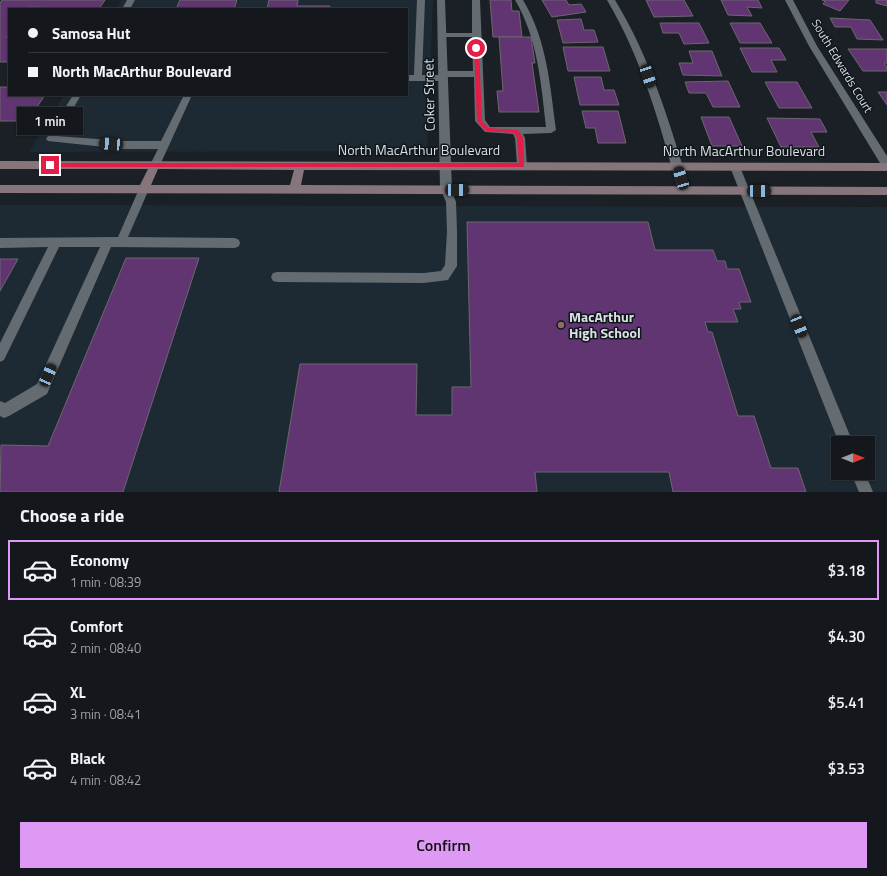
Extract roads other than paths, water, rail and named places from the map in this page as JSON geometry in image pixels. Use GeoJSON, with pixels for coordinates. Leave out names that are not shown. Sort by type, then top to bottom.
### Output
{"type":"FeatureCollection","features":[{"type":"Feature","properties":{"kind":"main road","name":"North MacArthur Boulevard"},"geometry":{"type":"LineString","coordinates":[[0,165],[887,166]]}},
{"type":"Feature","properties":{"kind":"main road"},"geometry":{"type":"LineString","coordinates":[[144,189],[155,165]]}},
{"type":"Feature","properties":{"kind":"main road"},"geometry":{"type":"LineString","coordinates":[[295,189],[300,166]]}},
{"type":"Feature","properties":{"kind":"main road"},"geometry":{"type":"LineString","coordinates":[[0,189],[887,191]]}},
{"type":"Feature","properties":{"kind":"street","name":"Coker Street"},"geometry":{"type":"LineString","coordinates":[[441,0],[446,190]]}},
{"type":"Feature","properties":{"kind":"street"},"geometry":{"type":"LineString","coordinates":[[611,0],[636,46],[648,76],[684,190]]}},
{"type":"Feature","properties":{"kind":"street","name":"South Edwards Court"},"geometry":{"type":"LineString","coordinates":[[789,0],[810,42],[887,166]]}},
{"type":"Feature","properties":{"kind":"lane"},"geometry":{"type":"LineString","coordinates":[[418,78],[420,0]]}},
{"type":"Feature","properties":{"kind":"lane"},"geometry":{"type":"LineString","coordinates":[[476,0],[477,74],[480,121],[488,130],[551,130],[543,65],[532,24],[519,0]]}},
{"type":"Feature","properties":{"kind":"lane"},"geometry":{"type":"LineString","coordinates":[[442,35],[476,35]]}},
{"type":"Feature","properties":{"kind":"lane"},"geometry":{"type":"LineString","coordinates":[[408,78],[477,74]]}},
{"type":"Feature","properties":{"kind":"lane"},"geometry":{"type":"LineString","coordinates":[[76,96],[51,139],[124,145],[165,145]]}},
{"type":"Feature","properties":{"kind":"lane"},"geometry":{"type":"LineString","coordinates":[[155,165],[188,96]]}},
{"type":"Feature","properties":{"kind":"lane"},"geometry":{"type":"LineString","coordinates":[[516,131],[520,138],[522,165]]}},
{"type":"Feature","properties":{"kind":"lane"},"geometry":{"type":"LineString","coordinates":[[735,167],[843,436]]}},
{"type":"Feature","properties":{"kind":"lane"},"geometry":{"type":"LineString","coordinates":[[121,242],[144,189]]}},
{"type":"Feature","properties":{"kind":"lane"},"geometry":{"type":"LineString","coordinates":[[277,277],[424,278],[444,276],[451,266],[452,232],[451,202],[446,190]]}},
{"type":"Feature","properties":{"kind":"lane"},"geometry":{"type":"LineString","coordinates":[[0,408],[4,411],[42,389],[108,241]]}},
{"type":"Feature","properties":{"kind":"lane"},"geometry":{"type":"LineString","coordinates":[[0,243],[108,241],[235,243]]}},
{"type":"Feature","properties":{"kind":"lane"},"geometry":{"type":"LineString","coordinates":[[0,356],[56,242]]}},
{"type":"Feature","properties":{"kind":"lane"},"geometry":{"type":"LineString","coordinates":[[861,480],[866,492]]}},
{"type":"Feature","properties":{"kind":"place","name":"MacArthur High School"},"geometry":{"type":"Point","coordinates":[561,325]}}]}
